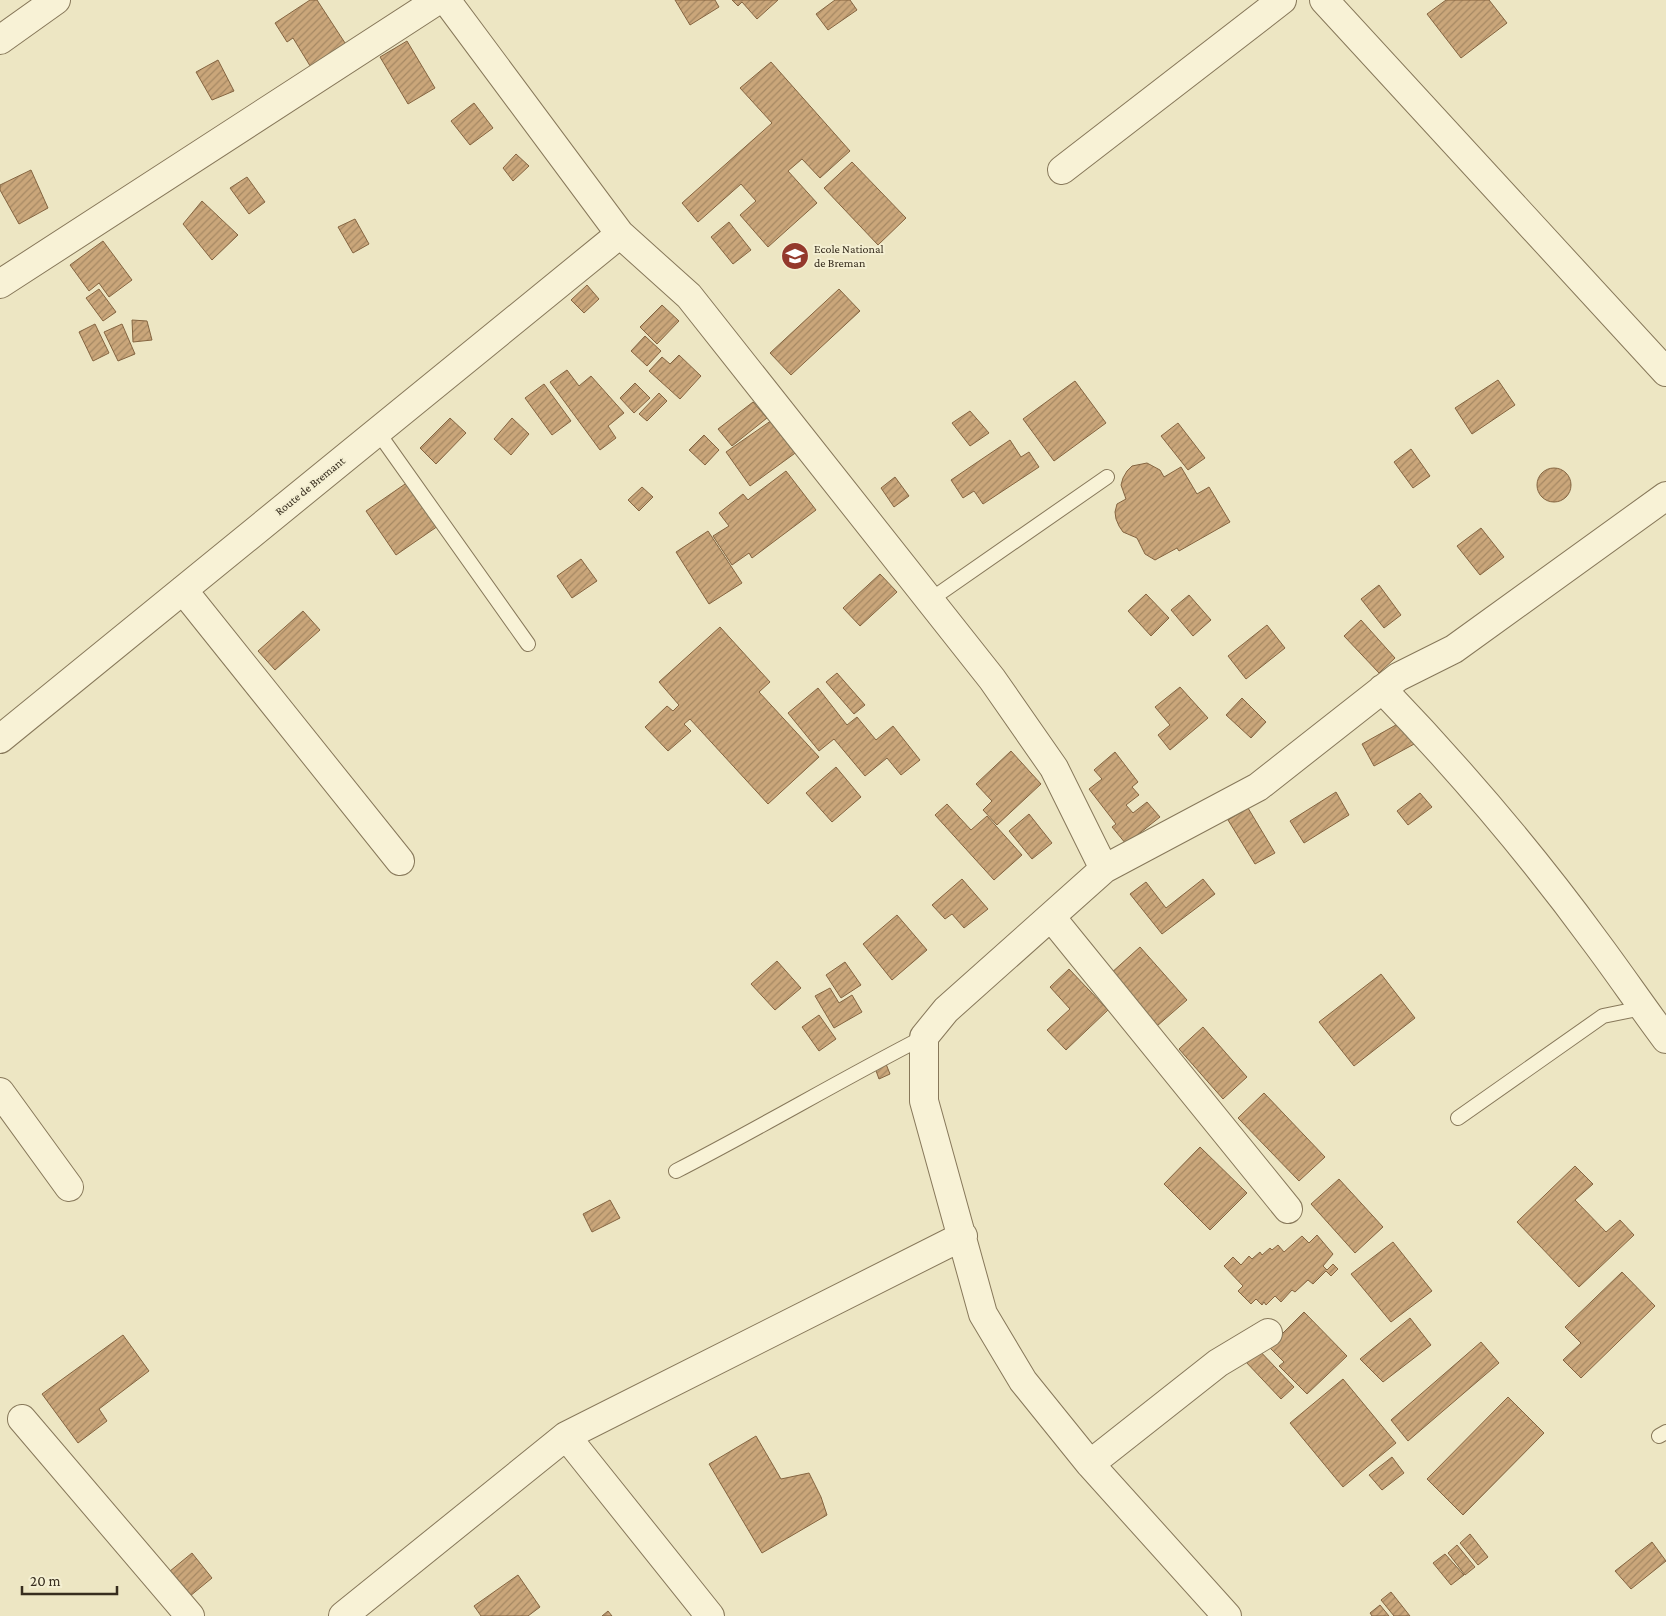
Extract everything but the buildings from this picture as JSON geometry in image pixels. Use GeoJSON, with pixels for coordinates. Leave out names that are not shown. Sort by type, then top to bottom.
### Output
{"type":"FeatureCollection","features":[{"type":"Feature","properties":{"kind":"street"},"geometry":{"type":"LineString","coordinates":[[0,40],[56,0]]}},
{"type":"Feature","properties":{"kind":"street"},"geometry":{"type":"LineString","coordinates":[[0,284],[438,0]]}},
{"type":"Feature","properties":{"kind":"street"},"geometry":{"type":"LineString","coordinates":[[446,0],[620,234],[689,296],[992,679],[1054,768],[1104,870]]}},
{"type":"Feature","properties":{"kind":"street"},"geometry":{"type":"LineString","coordinates":[[1062,170],[1282,0]]}},
{"type":"Feature","properties":{"kind":"street"},"geometry":{"type":"LineString","coordinates":[[1324,0],[1666,372]]}},
{"type":"Feature","properties":{"kind":"street","name":"Route de Bremant"},"geometry":{"type":"LineString","coordinates":[[0,739],[620,234]]}},
{"type":"Feature","properties":{"kind":"street"},"geometry":{"type":"LineString","coordinates":[[1227,1616],[1090,1464],[1023,1381],[984,1314],[924,1101],[924,1036],[946,1010],[1104,870],[1258,787],[1398,677],[1454,649],[1666,496]]}},
{"type":"Feature","properties":{"kind":"street"},"geometry":{"type":"LineString","coordinates":[[183,590],[400,861]]}},
{"type":"Feature","properties":{"kind":"street"},"geometry":{"type":"LineString","coordinates":[[1382,689],[1423,731],[1523,847],[1596,941],[1666,1040]]}},
{"type":"Feature","properties":{"kind":"street"},"geometry":{"type":"LineString","coordinates":[[1051,916],[1288,1209]]}},
{"type":"Feature","properties":{"kind":"street"},"geometry":{"type":"LineString","coordinates":[[0,1092],[69,1187]]}},
{"type":"Feature","properties":{"kind":"street"},"geometry":{"type":"LineString","coordinates":[[343,1616],[566,1436],[963,1236]]}},
{"type":"Feature","properties":{"kind":"street"},"geometry":{"type":"LineString","coordinates":[[1090,1464],[1218,1363],[1268,1333]]}},
{"type":"Feature","properties":{"kind":"street"},"geometry":{"type":"LineString","coordinates":[[22,1418],[190,1616]]}},
{"type":"Feature","properties":{"kind":"street"},"geometry":{"type":"LineString","coordinates":[[566,1436],[710,1616]]}},
{"type":"Feature","properties":{"kind":"lane"},"geometry":{"type":"LineString","coordinates":[[377,431],[528,644]]}},
{"type":"Feature","properties":{"kind":"lane"},"geometry":{"type":"LineString","coordinates":[[930,600],[1107,477]]}},
{"type":"Feature","properties":{"kind":"lane"},"geometry":{"type":"LineString","coordinates":[[1458,1118],[1603,1016],[1642,1008]]}},
{"type":"Feature","properties":{"kind":"lane"},"geometry":{"type":"LineString","coordinates":[[676,1171],[727,1145],[854,1072],[924,1036]]}},
{"type":"Feature","properties":{"kind":"place","name":"Ecole National de Breman"},"geometry":{"type":"Point","coordinates":[795,256]}}]}
